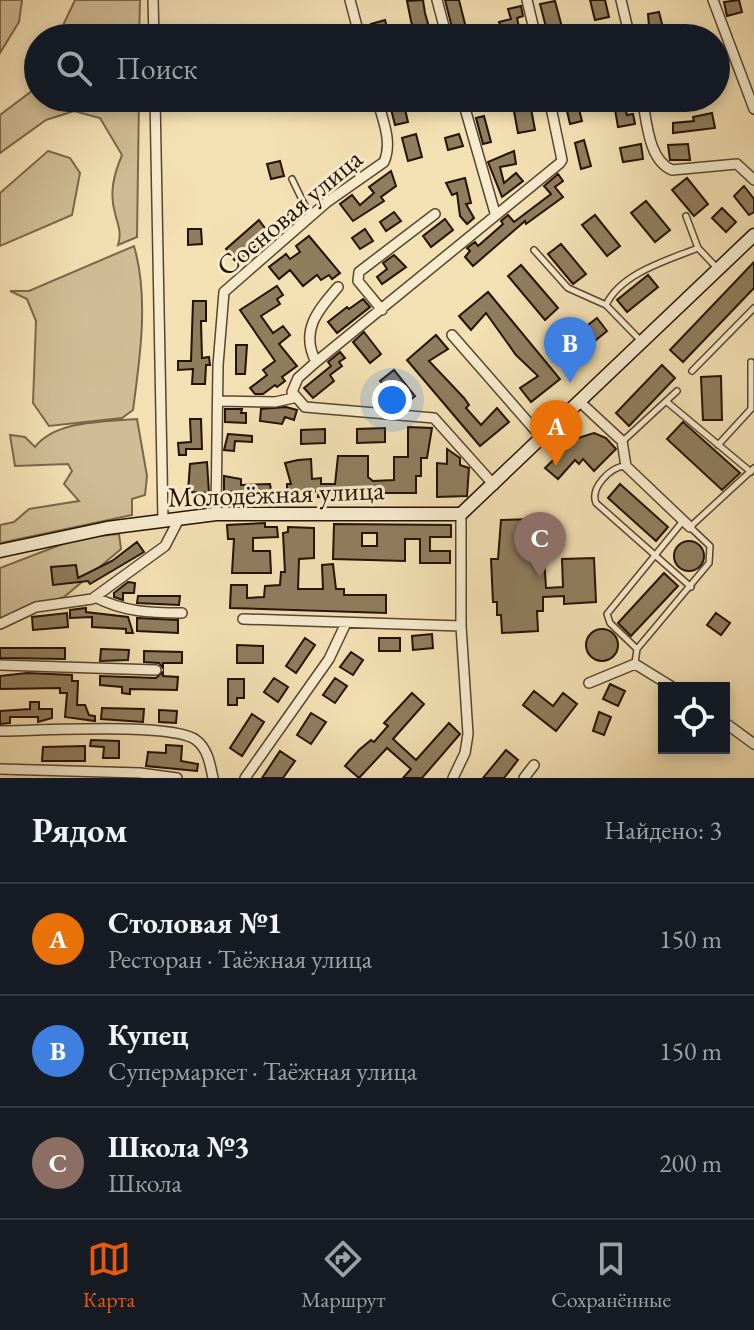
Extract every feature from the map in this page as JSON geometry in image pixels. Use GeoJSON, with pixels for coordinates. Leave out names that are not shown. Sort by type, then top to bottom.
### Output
{"type":"FeatureCollection","features":[{"type":"Feature","properties":{"kind":"main road"},"geometry":{"type":"LineString","coordinates":[[461,514],[753,239]]}},
{"type":"Feature","properties":{"kind":"main road","name":"Молодёжная улица"},"geometry":{"type":"LineString","coordinates":[[0,551],[107,528],[216,514],[461,514]]}},
{"type":"Feature","properties":{"kind":"street"},"geometry":{"type":"LineString","coordinates":[[153,0],[154,24]]}},
{"type":"Feature","properties":{"kind":"street"},"geometry":{"type":"LineString","coordinates":[[350,0],[356,24]]}},
{"type":"Feature","properties":{"kind":"street"},"geometry":{"type":"LineString","coordinates":[[437,0],[443,24]]}},
{"type":"Feature","properties":{"kind":"street"},"geometry":{"type":"LineString","coordinates":[[527,0],[533,24]]}},
{"type":"Feature","properties":{"kind":"street"},"geometry":{"type":"LineString","coordinates":[[621,0],[627,24]]}},
{"type":"Feature","properties":{"kind":"street"},"geometry":{"type":"LineString","coordinates":[[713,0],[722,24]]}},
{"type":"Feature","properties":{"kind":"street"},"geometry":{"type":"LineString","coordinates":[[730,45],[754,109]]}},
{"type":"Feature","properties":{"kind":"street"},"geometry":{"type":"LineString","coordinates":[[155,112],[163,521]]}},
{"type":"Feature","properties":{"kind":"street","name":"Сосновая улица"},"geometry":{"type":"LineString","coordinates":[[216,514],[220,320],[224,292],[310,216],[384,162],[389,152],[381,112]]}},
{"type":"Feature","properties":{"kind":"street"},"geometry":{"type":"LineString","coordinates":[[466,112],[495,213]]}},
{"type":"Feature","properties":{"kind":"street"},"geometry":{"type":"LineString","coordinates":[[293,398],[298,378],[316,362],[562,160],[552,112]]}},
{"type":"Feature","properties":{"kind":"street"},"geometry":{"type":"LineString","coordinates":[[645,112],[652,146],[664,166],[672,170],[737,164],[754,180]]}},
{"type":"Feature","properties":{"kind":"street"},"geometry":{"type":"LineString","coordinates":[[382,310],[358,281],[359,272],[435,214]]}},
{"type":"Feature","properties":{"kind":"street"},"geometry":{"type":"LineString","coordinates":[[316,362],[307,339],[311,324],[338,287]]}},
{"type":"Feature","properties":{"kind":"street"},"geometry":{"type":"LineString","coordinates":[[452,335],[542,438]]}},
{"type":"Feature","properties":{"kind":"street"},"geometry":{"type":"LineString","coordinates":[[219,401],[275,402],[293,398],[305,407],[434,418],[494,485]]}},
{"type":"Feature","properties":{"kind":"street"},"geometry":{"type":"LineString","coordinates":[[580,402],[622,441],[626,466],[687,524]]}},
{"type":"Feature","properties":{"kind":"street"},"geometry":{"type":"LineString","coordinates":[[453,778],[465,753],[468,734],[461,626],[461,514]]}},
{"type":"Feature","properties":{"kind":"street"},"geometry":{"type":"LineString","coordinates":[[0,624],[36,607],[95,597],[165,546],[179,519]]}},
{"type":"Feature","properties":{"kind":"street"},"geometry":{"type":"LineString","coordinates":[[95,597],[117,608],[137,612],[182,613]]}},
{"type":"Feature","properties":{"kind":"street"},"geometry":{"type":"LineString","coordinates":[[243,619],[461,626]]}},
{"type":"Feature","properties":{"kind":"street"},"geometry":{"type":"LineString","coordinates":[[245,778],[333,652],[346,623]]}},
{"type":"Feature","properties":{"kind":"street"},"geometry":{"type":"LineString","coordinates":[[589,683],[635,664],[664,682]]}},
{"type":"Feature","properties":{"kind":"street"},"geometry":{"type":"LineString","coordinates":[[0,665],[156,670]]}},
{"type":"Feature","properties":{"kind":"street"},"geometry":{"type":"LineString","coordinates":[[730,726],[754,744]]}},
{"type":"Feature","properties":{"kind":"street"},"geometry":{"type":"LineString","coordinates":[[0,731],[134,730],[185,734],[197,740],[206,752],[212,778]]}},
{"type":"Feature","properties":{"kind":"street"},"geometry":{"type":"LineString","coordinates":[[524,778],[534,765]]}},
{"type":"Feature","properties":{"kind":"street"},"geometry":{"type":"LineString","coordinates":[[0,769],[140,773],[177,778]]}},
{"type":"Feature","properties":{"kind":"lane"},"geometry":{"type":"LineString","coordinates":[[292,179],[310,216]]}},
{"type":"Feature","properties":{"kind":"lane"},"geometry":{"type":"LineString","coordinates":[[686,216],[698,248],[719,270]]}},
{"type":"Feature","properties":{"kind":"lane"},"geometry":{"type":"LineString","coordinates":[[606,305],[616,290],[649,267],[698,248]]}},
{"type":"Feature","properties":{"kind":"lane"},"geometry":{"type":"LineString","coordinates":[[534,250],[568,288],[606,305],[643,343]]}},
{"type":"Feature","properties":{"kind":"lane"},"geometry":{"type":"LineString","coordinates":[[692,371],[754,308]]}},
{"type":"Feature","properties":{"kind":"lane"},"geometry":{"type":"LineString","coordinates":[[718,445],[751,409],[751,362]]}},
{"type":"Feature","properties":{"kind":"lane"},"geometry":{"type":"LineString","coordinates":[[622,441],[677,391]]}},
{"type":"Feature","properties":{"kind":"lane"},"geometry":{"type":"LineString","coordinates":[[637,649],[610,623],[607,614],[655,556],[687,524],[752,470],[667,402]]}},
{"type":"Feature","properties":{"kind":"lane"},"geometry":{"type":"LineString","coordinates":[[626,466],[610,472],[593,497],[691,587]]}},
{"type":"Feature","properties":{"kind":"lane"},"geometry":{"type":"LineString","coordinates":[[635,664],[637,649],[691,587],[711,555],[710,546],[687,524]]}},
{"type":"Feature","properties":{"kind":"shaded area"},"geometry":{"type":"Polygon","coordinates":[[[0,0],[22,0],[19,22],[0,53],[0,0]]]}},
{"type":"Feature","properties":{"kind":"shaded area"},"geometry":{"type":"Polygon","coordinates":[[[75,0],[140,0],[139,24],[64,24],[75,0]]]}},
{"type":"Feature","properties":{"kind":"shaded area"},"geometry":{"type":"Polygon","coordinates":[[[24,97],[24,112],[71,112],[46,120],[0,153],[0,115],[24,97]]]}},
{"type":"Feature","properties":{"kind":"shaded area"},"geometry":{"type":"Polygon","coordinates":[[[78,112],[139,112],[137,237],[118,245],[120,233],[112,191],[122,155],[100,118],[78,112]]]}},
{"type":"Feature","properties":{"kind":"shaded area"},"geometry":{"type":"Polygon","coordinates":[[[48,151],[70,158],[80,173],[72,215],[0,246],[0,193],[48,151]]]}},
{"type":"Feature","properties":{"kind":"shaded area"},"geometry":{"type":"Polygon","coordinates":[[[134,246],[142,307],[133,410],[122,418],[49,426],[33,403],[36,321],[27,299],[10,291],[29,291],[134,246]]]}},
{"type":"Feature","properties":{"kind":"shaded area"},"geometry":{"type":"Polygon","coordinates":[[[137,419],[147,476],[145,495],[132,499],[132,515],[0,543],[0,525],[14,522],[29,509],[79,501],[64,484],[72,471],[68,464],[15,466],[10,435],[25,437],[35,447],[44,438],[68,427],[137,419]]]}},
{"type":"Feature","properties":{"kind":"shaded area"},"geometry":{"type":"Polygon","coordinates":[[[119,534],[121,549],[64,597],[0,619],[0,568],[78,538],[119,534]]]}},
{"type":"Feature","properties":{"kind":"building"},"geometry":{"type":"Polygon","coordinates":[[[423,0],[428,24],[412,24],[407,1],[423,0]]]}},
{"type":"Feature","properties":{"kind":"building"},"geometry":{"type":"Polygon","coordinates":[[[445,0],[459,0],[465,24],[451,24],[445,0]]]}},
{"type":"Feature","properties":{"kind":"building"},"geometry":{"type":"Polygon","coordinates":[[[590,0],[605,0],[609,17],[595,20],[590,0]]]}},
{"type":"Feature","properties":{"kind":"building"},"geometry":{"type":"Polygon","coordinates":[[[739,0],[742,12],[727,16],[724,2],[739,0]]]}},
{"type":"Feature","properties":{"kind":"building"},"geometry":{"type":"Polygon","coordinates":[[[555,1],[561,24],[545,24],[540,4],[555,1]]]}},
{"type":"Feature","properties":{"kind":"building"},"geometry":{"type":"Polygon","coordinates":[[[521,6],[523,16],[517,18],[518,24],[500,24],[511,19],[508,9],[521,6]]]}},
{"type":"Feature","properties":{"kind":"building"},"geometry":{"type":"Polygon","coordinates":[[[659,12],[662,24],[649,24],[648,14],[659,12]]]}},
{"type":"Feature","properties":{"kind":"building"},"geometry":{"type":"Polygon","coordinates":[[[392,112],[406,112],[408,122],[395,125],[392,112]]]}},
{"type":"Feature","properties":{"kind":"building"},"geometry":{"type":"Polygon","coordinates":[[[514,112],[532,112],[535,130],[518,133],[514,112]]]}},
{"type":"Feature","properties":{"kind":"building"},"geometry":{"type":"Polygon","coordinates":[[[567,112],[580,112],[582,121],[570,124],[567,112]]]}},
{"type":"Feature","properties":{"kind":"building"},"geometry":{"type":"Polygon","coordinates":[[[615,112],[633,114],[635,124],[618,127],[615,112]]]}},
{"type":"Feature","properties":{"kind":"building"},"geometry":{"type":"Polygon","coordinates":[[[712,113],[715,128],[673,133],[673,123],[694,121],[693,117],[712,113]]]}},
{"type":"Feature","properties":{"kind":"building"},"geometry":{"type":"Polygon","coordinates":[[[484,116],[491,142],[483,144],[476,118],[484,116]]]}},
{"type":"Feature","properties":{"kind":"building"},"geometry":{"type":"Polygon","coordinates":[[[416,134],[422,157],[408,161],[402,138],[416,134]]]}},
{"type":"Feature","properties":{"kind":"building"},"geometry":{"type":"Polygon","coordinates":[[[459,134],[463,146],[448,150],[445,138],[459,134]]]}},
{"type":"Feature","properties":{"kind":"building"},"geometry":{"type":"Polygon","coordinates":[[[584,140],[591,166],[581,169],[575,143],[584,140]]]}},
{"type":"Feature","properties":{"kind":"building"},"geometry":{"type":"Polygon","coordinates":[[[641,144],[643,159],[623,162],[620,148],[641,144]]]}},
{"type":"Feature","properties":{"kind":"building"},"geometry":{"type":"Polygon","coordinates":[[[688,144],[690,160],[670,160],[668,145],[688,144]]]}},
{"type":"Feature","properties":{"kind":"building"},"geometry":{"type":"Polygon","coordinates":[[[514,151],[516,164],[500,167],[504,183],[516,173],[523,181],[502,197],[488,162],[514,151]]]}},
{"type":"Feature","properties":{"kind":"building"},"geometry":{"type":"Polygon","coordinates":[[[280,161],[284,176],[271,179],[267,164],[280,161]]]}},
{"type":"Feature","properties":{"kind":"building"},"geometry":{"type":"Polygon","coordinates":[[[391,171],[396,186],[381,197],[384,201],[353,221],[340,204],[352,195],[360,205],[374,193],[369,187],[391,171]]]}},
{"type":"Feature","properties":{"kind":"building"},"geometry":{"type":"Polygon","coordinates":[[[558,174],[563,181],[555,187],[563,197],[526,224],[525,221],[473,266],[465,257],[470,251],[467,248],[475,242],[478,246],[503,224],[501,221],[508,215],[514,222],[551,194],[544,186],[558,174]]]}},
{"type":"Feature","properties":{"kind":"building"},"geometry":{"type":"Polygon","coordinates":[[[465,178],[471,203],[466,204],[474,218],[467,224],[460,216],[457,193],[452,195],[446,183],[465,178]]]}},
{"type":"Feature","properties":{"kind":"building"},"geometry":{"type":"Polygon","coordinates":[[[687,178],[708,204],[694,216],[672,190],[687,178]]]}},
{"type":"Feature","properties":{"kind":"building"},"geometry":{"type":"Polygon","coordinates":[[[744,186],[754,199],[754,212],[749,215],[734,196],[744,186]]]}},
{"type":"Feature","properties":{"kind":"building"},"geometry":{"type":"Polygon","coordinates":[[[646,201],[670,230],[655,242],[631,213],[646,201]]]}},
{"type":"Feature","properties":{"kind":"building"},"geometry":{"type":"Polygon","coordinates":[[[722,208],[736,222],[726,232],[712,218],[722,208]]]}},
{"type":"Feature","properties":{"kind":"building"},"geometry":{"type":"Polygon","coordinates":[[[394,212],[401,221],[386,231],[380,222],[394,212]]]}},
{"type":"Feature","properties":{"kind":"building"},"geometry":{"type":"Polygon","coordinates":[[[595,215],[620,246],[607,256],[582,225],[595,215]]]}},
{"type":"Feature","properties":{"kind":"building"},"geometry":{"type":"Polygon","coordinates":[[[445,219],[453,230],[431,247],[423,236],[445,219]]]}},
{"type":"Feature","properties":{"kind":"building"},"geometry":{"type":"Polygon","coordinates":[[[259,220],[270,235],[236,262],[226,249],[259,220]]]}},
{"type":"Feature","properties":{"kind":"building"},"geometry":{"type":"Polygon","coordinates":[[[188,229],[201,229],[202,244],[188,245],[188,229]]]}},
{"type":"Feature","properties":{"kind":"building"},"geometry":{"type":"Polygon","coordinates":[[[365,229],[373,241],[360,249],[352,238],[365,229]]]}},
{"type":"Feature","properties":{"kind":"building"},"geometry":{"type":"Polygon","coordinates":[[[309,236],[340,273],[332,279],[329,275],[321,280],[317,275],[303,286],[290,270],[279,279],[269,267],[286,254],[290,259],[300,252],[296,246],[309,236]]]}},
{"type":"Feature","properties":{"kind":"building"},"geometry":{"type":"Polygon","coordinates":[[[561,244],[586,274],[573,284],[548,254],[561,244]]]}},
{"type":"Feature","properties":{"kind":"building"},"geometry":{"type":"Polygon","coordinates":[[[394,255],[406,267],[382,284],[377,277],[387,269],[383,263],[394,255]]]}},
{"type":"Feature","properties":{"kind":"building"},"geometry":{"type":"Polygon","coordinates":[[[754,262],[754,288],[683,362],[670,350],[754,262]]]}},
{"type":"Feature","properties":{"kind":"building"},"geometry":{"type":"Polygon","coordinates":[[[521,265],[558,308],[545,320],[508,276],[521,265]]]}},
{"type":"Feature","properties":{"kind":"building"},"geometry":{"type":"Polygon","coordinates":[[[648,275],[658,287],[627,312],[617,300],[648,275]]]}},
{"type":"Feature","properties":{"kind":"building"},"geometry":{"type":"Polygon","coordinates":[[[277,286],[283,295],[277,299],[280,304],[261,316],[273,333],[283,326],[290,335],[279,344],[297,366],[282,377],[285,381],[277,387],[275,385],[263,394],[255,394],[250,388],[267,375],[263,370],[275,361],[240,310],[277,286]]]}},
{"type":"Feature","properties":{"kind":"building"},"geometry":{"type":"Polygon","coordinates":[[[488,292],[560,379],[531,402],[520,388],[538,376],[516,355],[486,313],[471,330],[459,316],[488,292]]]}},
{"type":"Feature","properties":{"kind":"building"},"geometry":{"type":"Polygon","coordinates":[[[363,299],[370,307],[337,333],[328,322],[363,299]]]}},
{"type":"Feature","properties":{"kind":"building"},"geometry":{"type":"Polygon","coordinates":[[[193,301],[206,301],[206,321],[201,321],[202,358],[209,357],[210,365],[206,365],[205,384],[192,384],[193,369],[178,370],[178,361],[191,361],[193,301]]]}},
{"type":"Feature","properties":{"kind":"building"},"geometry":{"type":"Polygon","coordinates":[[[597,318],[607,331],[576,356],[565,343],[597,318]]]}},
{"type":"Feature","properties":{"kind":"building"},"geometry":{"type":"Polygon","coordinates":[[[364,332],[381,354],[370,363],[353,342],[364,332]]]}},
{"type":"Feature","properties":{"kind":"building"},"geometry":{"type":"Polygon","coordinates":[[[436,335],[448,349],[429,361],[464,398],[469,405],[466,408],[481,425],[497,408],[509,422],[480,446],[407,360],[436,335]]]}},
{"type":"Feature","properties":{"kind":"building"},"geometry":{"type":"Polygon","coordinates":[[[236,345],[247,345],[245,374],[236,374],[236,345]]]}},
{"type":"Feature","properties":{"kind":"building"},"geometry":{"type":"Polygon","coordinates":[[[340,352],[345,358],[339,362],[342,366],[330,375],[334,381],[313,398],[304,388],[331,366],[328,362],[340,352]]]}},
{"type":"Feature","properties":{"kind":"building"},"geometry":{"type":"Polygon","coordinates":[[[662,365],[675,378],[629,426],[616,413],[662,365]]]}},
{"type":"Feature","properties":{"kind":"building"},"geometry":{"type":"Polygon","coordinates":[[[394,370],[415,396],[408,402],[404,397],[397,402],[380,381],[394,370]]]}},
{"type":"Feature","properties":{"kind":"building"},"geometry":{"type":"Polygon","coordinates":[[[721,376],[722,420],[703,420],[701,377],[721,376]]]}},
{"type":"Feature","properties":{"kind":"building"},"geometry":{"type":"Polygon","coordinates":[[[286,407],[297,410],[294,420],[285,417],[282,424],[260,421],[261,409],[286,407]]]}},
{"type":"Feature","properties":{"kind":"building"},"geometry":{"type":"Polygon","coordinates":[[[225,409],[242,409],[241,413],[246,413],[246,423],[225,422],[225,409]]]}},
{"type":"Feature","properties":{"kind":"building"},"geometry":{"type":"Polygon","coordinates":[[[190,419],[201,419],[202,449],[186,449],[186,455],[179,455],[178,443],[191,442],[190,419]]]}},
{"type":"Feature","properties":{"kind":"building"},"geometry":{"type":"Polygon","coordinates":[[[683,422],[740,473],[722,490],[667,439],[683,422]]]}},
{"type":"Feature","properties":{"kind":"building"},"geometry":{"type":"Polygon","coordinates":[[[408,427],[432,428],[427,458],[421,458],[421,476],[416,476],[416,493],[326,493],[326,497],[318,497],[319,491],[287,492],[287,484],[291,484],[285,463],[298,460],[311,459],[312,479],[321,478],[321,484],[335,484],[338,456],[368,456],[368,477],[373,481],[394,480],[394,457],[408,457],[408,427]]]}},
{"type":"Feature","properties":{"kind":"building"},"geometry":{"type":"Polygon","coordinates":[[[385,428],[385,442],[357,443],[357,429],[385,428]]]}},
{"type":"Feature","properties":{"kind":"building"},"geometry":{"type":"Polygon","coordinates":[[[325,429],[325,443],[301,444],[301,430],[325,429]]]}},
{"type":"Feature","properties":{"kind":"building"},"geometry":{"type":"Polygon","coordinates":[[[594,433],[606,438],[616,449],[594,471],[583,459],[579,464],[575,460],[558,479],[545,468],[575,439],[594,433]]]}},
{"type":"Feature","properties":{"kind":"building"},"geometry":{"type":"Polygon","coordinates":[[[228,434],[252,436],[252,442],[235,441],[234,451],[224,450],[228,434]]]}},
{"type":"Feature","properties":{"kind":"building"},"geometry":{"type":"Polygon","coordinates":[[[447,449],[460,458],[460,465],[469,468],[467,496],[437,497],[437,463],[447,464],[447,449]]]}},
{"type":"Feature","properties":{"kind":"building"},"geometry":{"type":"Polygon","coordinates":[[[207,462],[209,493],[188,492],[190,464],[207,462]]]}},
{"type":"Feature","properties":{"kind":"building"},"geometry":{"type":"Polygon","coordinates":[[[224,476],[241,479],[241,485],[270,484],[271,490],[224,492],[224,476]]]}},
{"type":"Feature","properties":{"kind":"building"},"geometry":{"type":"Polygon","coordinates":[[[620,484],[668,527],[656,541],[608,498],[620,484]]]}},
{"type":"Feature","properties":{"kind":"building"},"geometry":{"type":"Polygon","coordinates":[[[535,519],[539,558],[544,557],[546,588],[563,587],[562,559],[594,558],[596,602],[564,604],[564,596],[543,597],[543,611],[537,611],[538,631],[502,633],[501,615],[497,615],[497,602],[493,602],[491,559],[498,559],[501,520],[535,519]]]}},
{"type":"Feature","properties":{"kind":"building"},"geometry":{"type":"Polygon","coordinates":[[[265,523],[265,527],[277,527],[278,537],[253,538],[253,551],[270,551],[271,573],[232,573],[234,539],[228,539],[227,525],[265,523]]]}},
{"type":"Feature","properties":{"kind":"building"},"geometry":{"type":"Polygon","coordinates":[[[334,524],[451,525],[451,537],[430,537],[430,551],[450,551],[450,563],[420,563],[420,539],[405,539],[405,561],[333,559],[334,524]],[[362,533],[362,546],[377,546],[377,533],[362,533]]]}},
{"type":"Feature","properties":{"kind":"building"},"geometry":{"type":"Polygon","coordinates":[[[288,527],[314,528],[314,558],[299,559],[298,589],[323,589],[322,565],[333,564],[336,589],[344,589],[344,595],[386,595],[386,613],[230,608],[231,585],[247,585],[247,598],[264,597],[265,586],[280,585],[281,572],[285,572],[283,533],[288,532],[288,527]]]}},
{"type":"Feature","properties":{"kind":"building"},"geometry":{"type":"Polygon","coordinates":[[[689,541],[700,545],[704,556],[700,567],[689,571],[678,567],[674,556],[678,545],[689,541]]]}},
{"type":"Feature","properties":{"kind":"building"},"geometry":{"type":"Polygon","coordinates":[[[137,542],[144,552],[90,584],[88,581],[53,585],[51,567],[76,565],[78,578],[112,561],[137,542]]]}},
{"type":"Feature","properties":{"kind":"building"},"geometry":{"type":"Polygon","coordinates":[[[664,573],[678,586],[631,636],[618,623],[664,573]]]}},
{"type":"Feature","properties":{"kind":"building"},"geometry":{"type":"Polygon","coordinates":[[[128,582],[135,583],[134,593],[123,593],[123,600],[114,597],[114,593],[128,582]]]}},
{"type":"Feature","properties":{"kind":"building"},"geometry":{"type":"Polygon","coordinates":[[[138,596],[180,596],[179,605],[137,603],[138,596]]]}},
{"type":"Feature","properties":{"kind":"building"},"geometry":{"type":"Polygon","coordinates":[[[86,608],[86,612],[128,617],[133,633],[126,633],[126,629],[92,627],[92,617],[70,618],[70,610],[86,608]]]}},
{"type":"Feature","properties":{"kind":"building"},"geometry":{"type":"Polygon","coordinates":[[[67,613],[68,627],[33,630],[32,617],[67,613]]]}},
{"type":"Feature","properties":{"kind":"building"},"geometry":{"type":"Polygon","coordinates":[[[716,613],[730,623],[721,635],[707,625],[716,613]]]}},
{"type":"Feature","properties":{"kind":"building"},"geometry":{"type":"Polygon","coordinates":[[[137,618],[178,620],[178,633],[137,631],[137,618]]]}},
{"type":"Feature","properties":{"kind":"building"},"geometry":{"type":"Polygon","coordinates":[[[602,629],[613,634],[618,645],[613,656],[602,661],[591,656],[586,645],[591,634],[602,629]]]}},
{"type":"Feature","properties":{"kind":"building"},"geometry":{"type":"Polygon","coordinates":[[[432,634],[433,648],[413,650],[412,636],[432,634]]]}},
{"type":"Feature","properties":{"kind":"building"},"geometry":{"type":"Polygon","coordinates":[[[305,638],[315,645],[296,673],[286,666],[305,638]]]}},
{"type":"Feature","properties":{"kind":"building"},"geometry":{"type":"Polygon","coordinates":[[[379,638],[400,638],[400,651],[379,651],[379,638]]]}},
{"type":"Feature","properties":{"kind":"building"},"geometry":{"type":"Polygon","coordinates":[[[237,645],[263,646],[263,663],[237,663],[237,645]]]}},
{"type":"Feature","properties":{"kind":"building"},"geometry":{"type":"Polygon","coordinates":[[[0,648],[65,648],[65,659],[0,658],[0,648]]]}},
{"type":"Feature","properties":{"kind":"building"},"geometry":{"type":"Polygon","coordinates":[[[101,649],[129,650],[128,660],[100,661],[101,649]]]}},
{"type":"Feature","properties":{"kind":"building"},"geometry":{"type":"Polygon","coordinates":[[[144,651],[182,652],[182,663],[163,663],[163,668],[159,663],[144,662],[144,651]]]}},
{"type":"Feature","properties":{"kind":"building"},"geometry":{"type":"Polygon","coordinates":[[[351,652],[363,660],[353,675],[340,667],[351,652]]]}},
{"type":"Feature","properties":{"kind":"building"},"geometry":{"type":"Polygon","coordinates":[[[163,672],[163,676],[178,677],[177,690],[130,689],[130,694],[122,693],[122,687],[100,685],[100,676],[156,678],[163,672]]]}},
{"type":"Feature","properties":{"kind":"building"},"geometry":{"type":"Polygon","coordinates":[[[27,673],[72,675],[72,681],[78,681],[77,705],[85,705],[89,715],[95,716],[95,721],[65,717],[67,693],[60,693],[60,688],[0,689],[0,676],[27,673]]]}},
{"type":"Feature","properties":{"kind":"building"},"geometry":{"type":"Polygon","coordinates":[[[274,678],[288,687],[278,702],[264,692],[274,678]]]}},
{"type":"Feature","properties":{"kind":"building"},"geometry":{"type":"Polygon","coordinates":[[[335,678],[347,686],[335,703],[323,695],[335,678]]]}},
{"type":"Feature","properties":{"kind":"building"},"geometry":{"type":"Polygon","coordinates":[[[228,679],[244,679],[244,698],[237,698],[237,705],[228,705],[228,679]]]}},
{"type":"Feature","properties":{"kind":"building"},"geometry":{"type":"Polygon","coordinates":[[[610,684],[625,691],[618,706],[603,699],[610,684]]]}},
{"type":"Feature","properties":{"kind":"building"},"geometry":{"type":"Polygon","coordinates":[[[534,691],[553,706],[563,693],[577,704],[556,731],[523,705],[534,691]]]}},
{"type":"Feature","properties":{"kind":"building"},"geometry":{"type":"Polygon","coordinates":[[[412,693],[424,704],[393,739],[416,760],[449,723],[460,734],[422,778],[403,778],[411,769],[387,748],[359,778],[345,766],[371,740],[374,742],[388,726],[384,723],[412,693]]]}},
{"type":"Feature","properties":{"kind":"building"},"geometry":{"type":"Polygon","coordinates":[[[30,702],[39,702],[39,709],[52,709],[52,718],[38,722],[38,717],[10,717],[10,723],[0,724],[0,711],[30,709],[30,702]]]}},
{"type":"Feature","properties":{"kind":"building"},"geometry":{"type":"Polygon","coordinates":[[[102,708],[144,709],[143,722],[101,719],[102,708]]]}},
{"type":"Feature","properties":{"kind":"building"},"geometry":{"type":"Polygon","coordinates":[[[159,710],[177,711],[176,723],[159,722],[159,710]]]}},
{"type":"Feature","properties":{"kind":"building"},"geometry":{"type":"Polygon","coordinates":[[[599,712],[611,717],[604,735],[593,731],[599,712]]]}},
{"type":"Feature","properties":{"kind":"building"},"geometry":{"type":"Polygon","coordinates":[[[311,713],[326,722],[311,744],[297,735],[311,713]]]}},
{"type":"Feature","properties":{"kind":"building"},"geometry":{"type":"Polygon","coordinates":[[[252,714],[264,722],[242,756],[230,748],[252,714]]]}},
{"type":"Feature","properties":{"kind":"building"},"geometry":{"type":"Polygon","coordinates":[[[91,740],[119,741],[119,758],[103,758],[104,747],[90,746],[91,740]]]}},
{"type":"Feature","properties":{"kind":"building"},"geometry":{"type":"Polygon","coordinates":[[[166,745],[182,746],[181,761],[198,764],[197,771],[146,766],[148,752],[166,753],[166,745]]]}},
{"type":"Feature","properties":{"kind":"building"},"geometry":{"type":"Polygon","coordinates":[[[85,746],[85,761],[42,761],[43,747],[85,746]]]}},
{"type":"Feature","properties":{"kind":"building"},"geometry":{"type":"Polygon","coordinates":[[[506,750],[518,760],[504,778],[483,778],[506,750]]]}},
{"type":"Feature","properties":{"kind":"building"},"geometry":{"type":"Polygon","coordinates":[[[280,751],[295,761],[283,778],[262,778],[280,751]]]}},
{"type":"Feature","properties":{"kind":"place","name":"Купец"},"geometry":{"type":"Point","coordinates":[570,383]}},
{"type":"Feature","properties":{"kind":"place","name":"Столовая №1"},"geometry":{"type":"Point","coordinates":[556,466]}},
{"type":"Feature","properties":{"kind":"place","name":"Школа №3"},"geometry":{"type":"Point","coordinates":[540,578]}}]}
